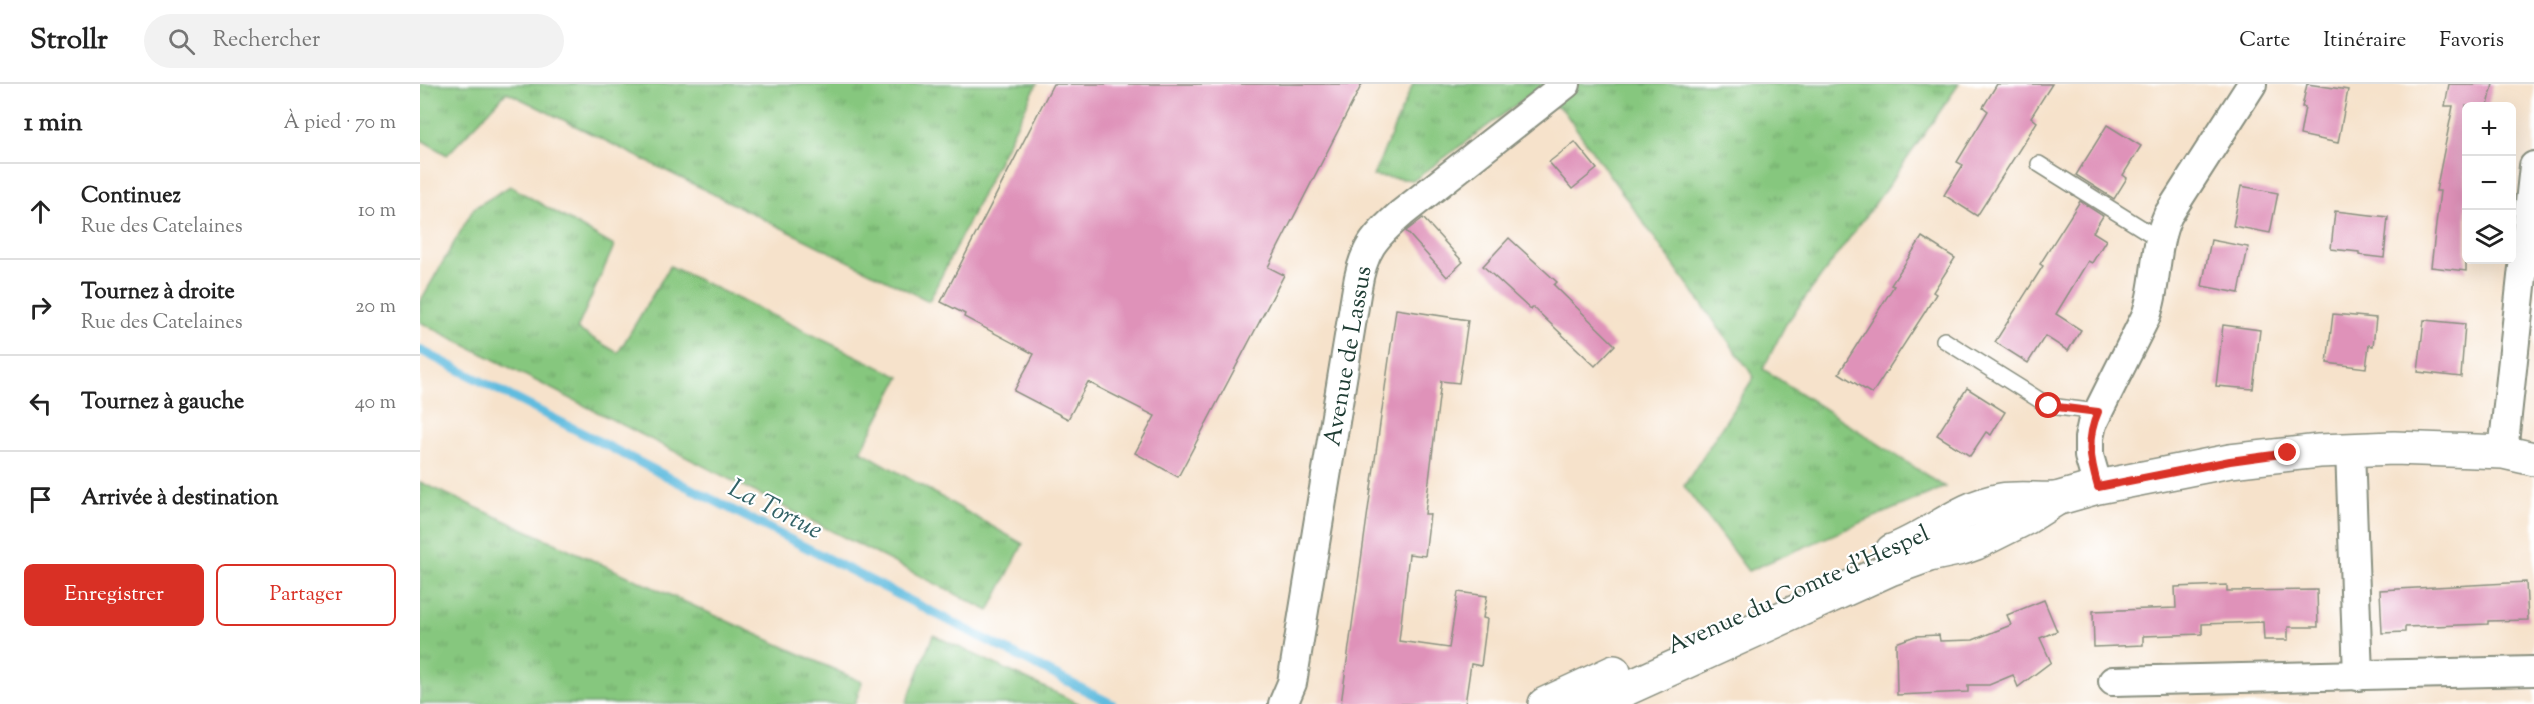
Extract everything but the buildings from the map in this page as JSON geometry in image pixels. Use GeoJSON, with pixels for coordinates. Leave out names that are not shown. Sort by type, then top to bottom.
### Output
{"type":"FeatureCollection","features":[{"type":"Feature","properties":{"kind":"street","name":"Avenue de Lassus"},"geometry":{"type":"LineString","coordinates":[[1290,697],[1361,264],[1367,249],[1402,213],[1566,84]]}},
{"type":"Feature","properties":{"kind":"street"},"geometry":{"type":"LineString","coordinates":[[2098,487],[2089,456],[2089,438],[2098,412],[2146,316],[2152,293],[2159,239],[2168,215],[2252,84]]}},
{"type":"Feature","properties":{"kind":"street"},"geometry":{"type":"LineString","coordinates":[[2524,453],[2534,166]]}},
{"type":"Feature","properties":{"kind":"street"},"geometry":{"type":"LineString","coordinates":[[2350,449],[2358,676]]}},
{"type":"Feature","properties":{"kind":"street","name":"Avenue du Comte d'Hespel"},"geometry":{"type":"LineString","coordinates":[[1593,704],[1890,569],[1929,555],[1962,548],[1984,540],[2056,500],[2098,487],[2230,461],[2350,449],[2524,453]]}},
{"type":"Feature","properties":{"kind":"street","name":"Avenue du Comte d'Hespel"},"geometry":{"type":"LineString","coordinates":[[1545,704],[1830,573],[1906,546],[1971,509],[2008,499],[2056,500]]}},
{"type":"Feature","properties":{"kind":"street"},"geometry":{"type":"LineString","coordinates":[[2113,681],[2534,671]]}},
{"type":"Feature","properties":{"kind":"lane"},"geometry":{"type":"LineString","coordinates":[[2039,164],[2159,239]]}},
{"type":"Feature","properties":{"kind":"lane"},"geometry":{"type":"LineString","coordinates":[[1944,340],[2049,406],[2098,412]]}},
{"type":"Feature","properties":{"kind":"green space"},"geometry":{"type":"Polygon","coordinates":[[[420,84],[1037,84],[929,301],[507,92],[447,155],[420,139],[420,84]]]}},
{"type":"Feature","properties":{"kind":"green space"},"geometry":{"type":"Polygon","coordinates":[[[1413,84],[1959,84],[1888,186],[1786,324],[1763,369],[1945,487],[1748,571],[1684,486],[1754,377],[1563,110],[1531,94],[1414,180],[1373,176],[1413,84]]]}},
{"type":"Feature","properties":{"kind":"green space"},"geometry":{"type":"Polygon","coordinates":[[[510,186],[614,246],[577,329],[618,353],[670,266],[900,377],[861,451],[1023,544],[989,611],[420,322],[420,302],[474,208],[510,186]]]}},
{"type":"Feature","properties":{"kind":"green space"},"geometry":{"type":"Polygon","coordinates":[[[420,482],[862,682],[855,704],[420,704],[420,482]]]}},
{"type":"Feature","properties":{"kind":"green space"},"geometry":{"type":"Polygon","coordinates":[[[933,635],[1080,704],[906,704],[933,635]]]}},
{"type":"Feature","properties":{"kind":"waterway","name":"La Tortue"},"geometry":{"type":"LineString","coordinates":[[420,350],[1112,704]]}},
{"type":"Feature","properties":{"kind":"route"},"geometry":{"type":"LineString","coordinates":[[2049,406],[2098,412],[2089,438],[2089,456],[2098,487],[2230,461],[2288,453]]}}]}
